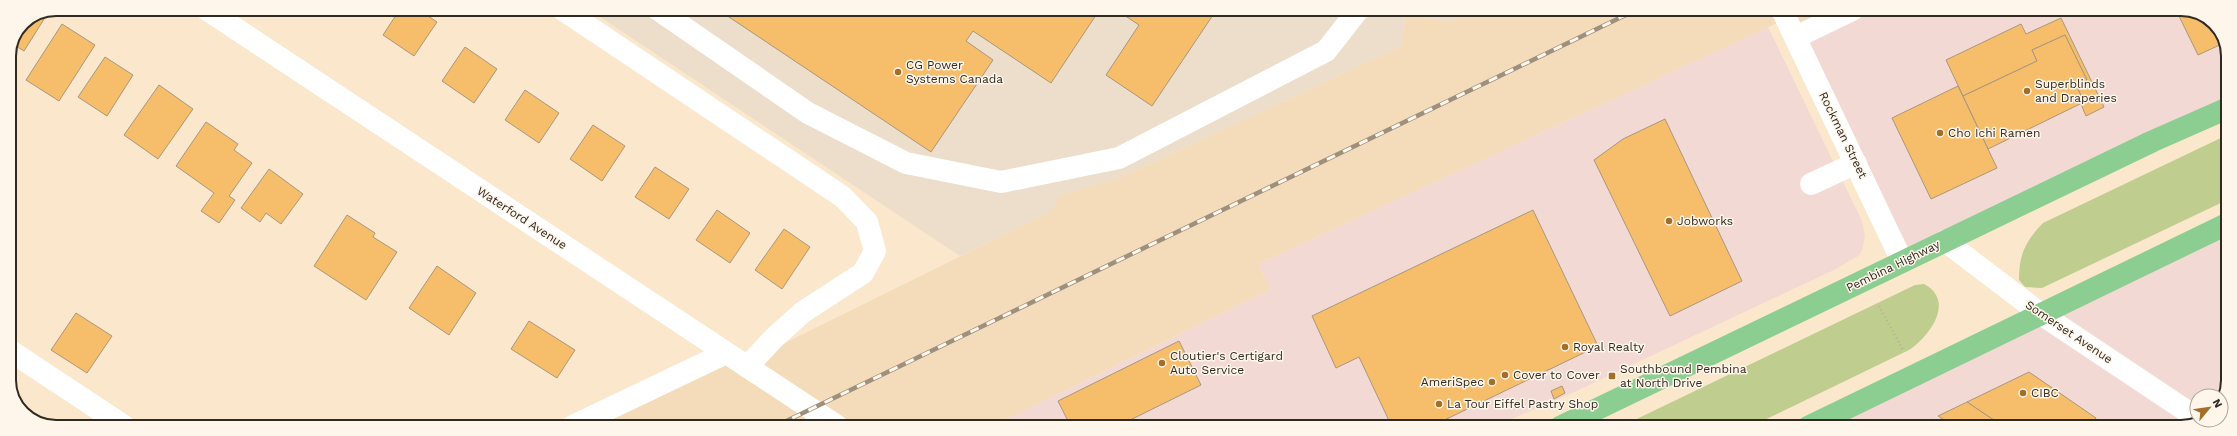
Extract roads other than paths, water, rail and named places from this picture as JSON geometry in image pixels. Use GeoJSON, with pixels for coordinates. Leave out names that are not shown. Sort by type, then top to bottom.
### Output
{"type":"FeatureCollection","features":[{"type":"Feature","properties":{"kind":"main road","name":"Pembina Highway"},"geometry":{"type":"LineString","coordinates":[[1575,420],[2152,140],[2221,111]]}},
{"type":"Feature","properties":{"kind":"main road"},"geometry":{"type":"LineString","coordinates":[[1822,420],[2221,227]]}},
{"type":"Feature","properties":{"kind":"street","name":"Waterford Avenue"},"geometry":{"type":"LineString","coordinates":[[217,16],[828,420]]}},
{"type":"Feature","properties":{"kind":"street"},"geometry":{"type":"LineString","coordinates":[[572,16],[843,197],[867,222],[875,250],[863,272],[803,312],[774,338],[747,367]]}},
{"type":"Feature","properties":{"kind":"street"},"geometry":{"type":"LineString","coordinates":[[667,16],[808,113],[906,163],[1001,182],[1119,158],[1326,51],[1353,16]]}},
{"type":"Feature","properties":{"kind":"street","name":"Rockman Street"},"geometry":{"type":"LineString","coordinates":[[1785,16],[1902,262]]}},
{"type":"Feature","properties":{"kind":"street"},"geometry":{"type":"LineString","coordinates":[[1796,37],[1840,16]]}},
{"type":"Feature","properties":{"kind":"street"},"geometry":{"type":"LineString","coordinates":[[1811,184],[1856,163]]}},
{"type":"Feature","properties":{"kind":"street","name":"Somerset Avenue"},"geometry":{"type":"LineString","coordinates":[[1944,241],[2041,314],[2189,413]]}},
{"type":"Feature","properties":{"kind":"street"},"geometry":{"type":"LineString","coordinates":[[586,420],[726,353]]}},
{"type":"Feature","properties":{"kind":"street"},"geometry":{"type":"LineString","coordinates":[[16,355],[115,420]]}},
{"type":"Feature","properties":{"kind":"railway"},"geometry":{"type":"LineString","coordinates":[[788,420],[1624,16]]}},
{"type":"Feature","properties":{"kind":"place","name":"CG Power Systems Canada"},"geometry":{"type":"Point","coordinates":[898,72]}},
{"type":"Feature","properties":{"kind":"place","name":"Superblinds and Draperies"},"geometry":{"type":"Point","coordinates":[2027,91]}},
{"type":"Feature","properties":{"kind":"place","name":"Cho Ichi Ramen"},"geometry":{"type":"Point","coordinates":[1940,133]}},
{"type":"Feature","properties":{"kind":"place","name":"Jobworks"},"geometry":{"type":"Point","coordinates":[1669,221]}},
{"type":"Feature","properties":{"kind":"place","name":"Royal Realty"},"geometry":{"type":"Point","coordinates":[1565,347]}},
{"type":"Feature","properties":{"kind":"place","name":"Cloutier's Certigard Auto Service"},"geometry":{"type":"Point","coordinates":[1162,363]}},
{"type":"Feature","properties":{"kind":"place","name":"Cover to Cover"},"geometry":{"type":"Point","coordinates":[1505,375]}},
{"type":"Feature","properties":{"kind":"place","name":"Southbound Pembina at North Drive"},"geometry":{"type":"Point","coordinates":[1612,376]}},
{"type":"Feature","properties":{"kind":"place","name":"AmeriSpec"},"geometry":{"type":"Point","coordinates":[1492,382]}},
{"type":"Feature","properties":{"kind":"place","name":"CIBC"},"geometry":{"type":"Point","coordinates":[2023,393]}},
{"type":"Feature","properties":{"kind":"place","name":"La Tour Eiffel Pastry Shop"},"geometry":{"type":"Point","coordinates":[1439,404]}}]}
